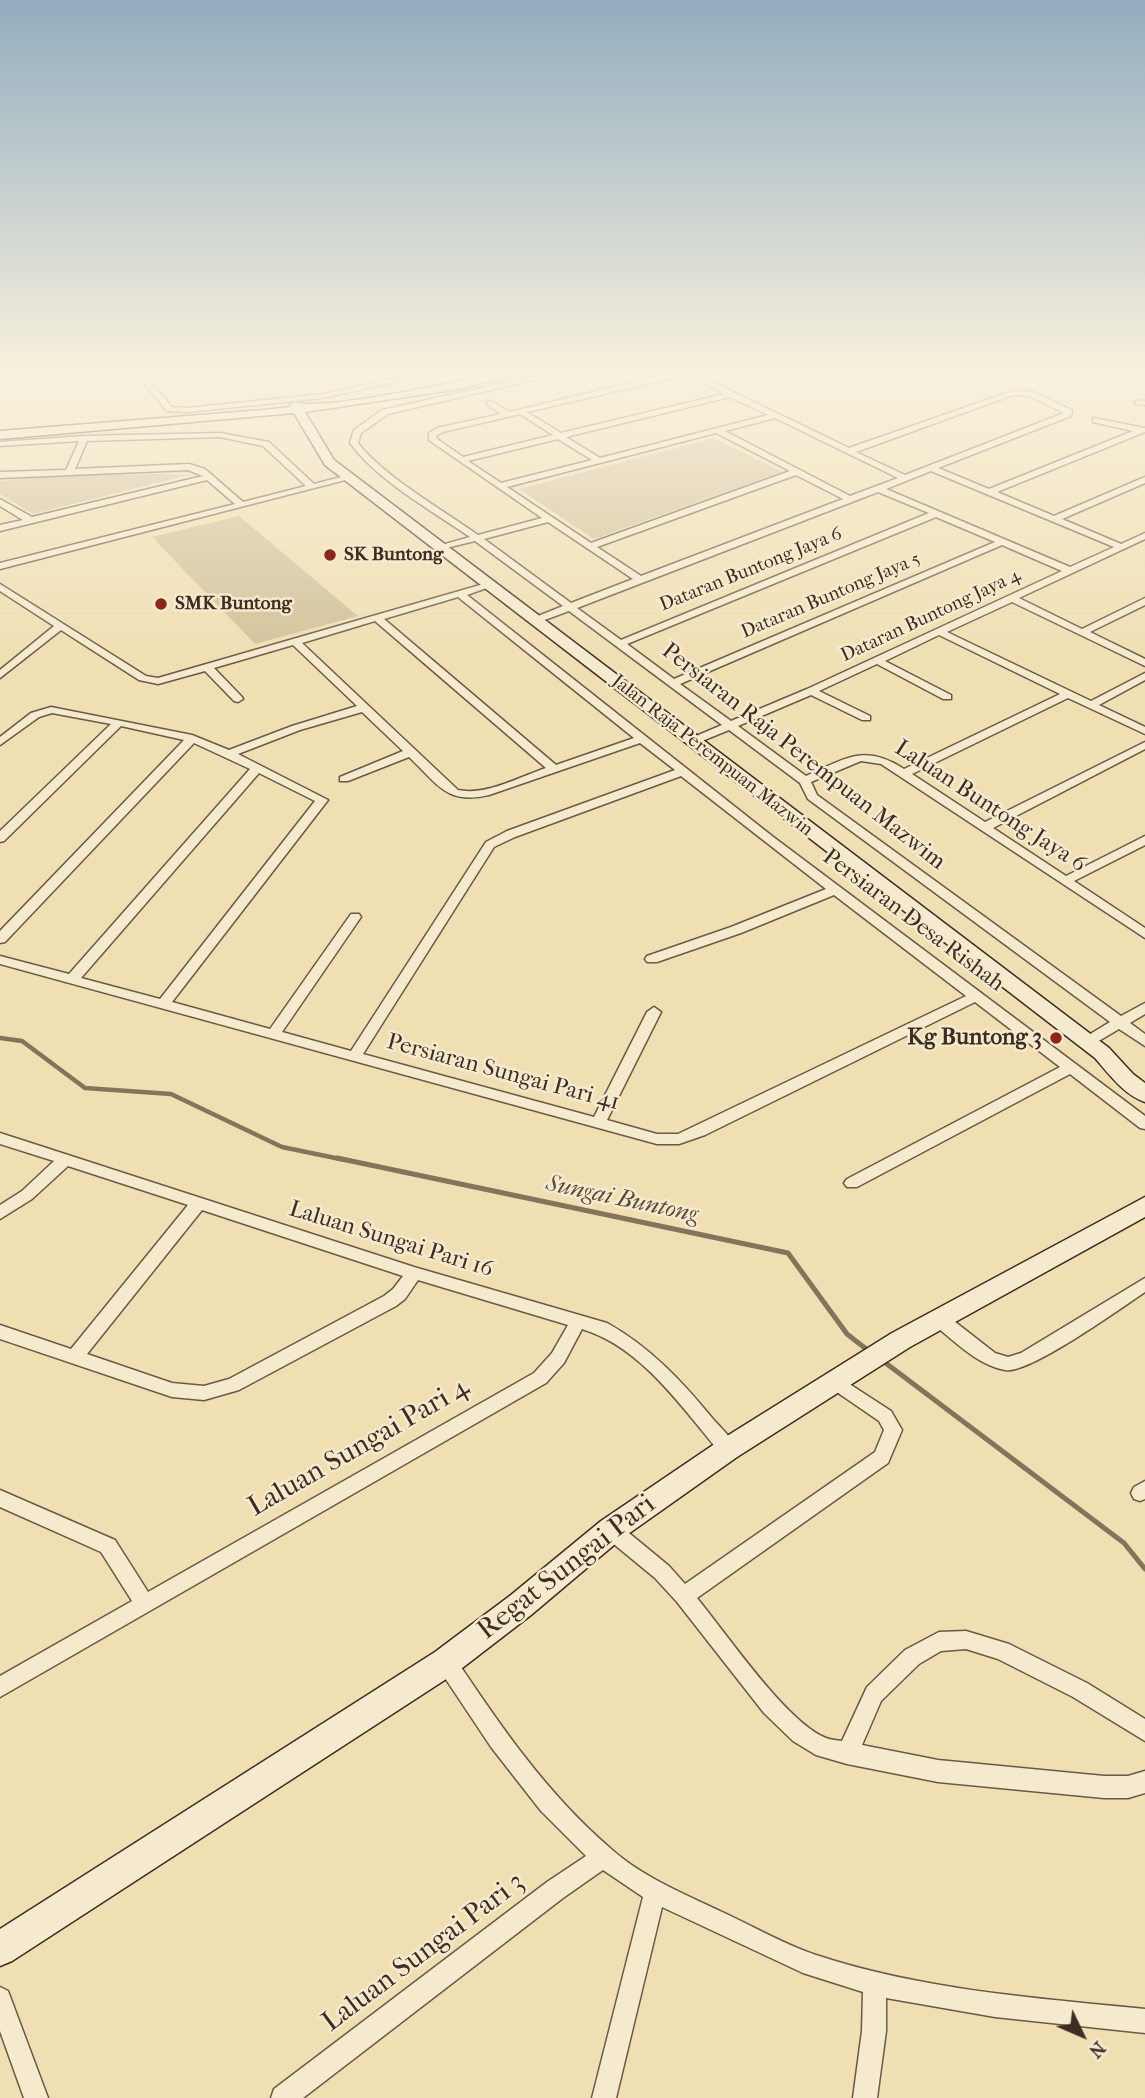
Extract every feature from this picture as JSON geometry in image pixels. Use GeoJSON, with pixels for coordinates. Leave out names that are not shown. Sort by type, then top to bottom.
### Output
{"type":"FeatureCollection","features":[{"type":"Feature","properties":{"kind":"main road","name":"Jalan Raja Perempuan Mazwin"},"geometry":{"type":"LineString","coordinates":[[338,469],[1095,1047],[1125,1079],[1145,1094]]}},
{"type":"Feature","properties":{"kind":"main road"},"geometry":{"type":"LineString","coordinates":[[1095,1047],[1145,1078]]}},
{"type":"Feature","properties":{"kind":"main road","name":"Regat Sungai Pari"},"geometry":{"type":"LineString","coordinates":[[0,1949],[446,1662],[611,1530],[727,1449],[901,1340],[1145,1206]]}},
{"type":"Feature","properties":{"kind":"street"},"geometry":{"type":"LineString","coordinates":[[0,475],[132,469]]}},
{"type":"Feature","properties":{"kind":"street"},"geometry":{"type":"LineString","coordinates":[[195,469],[202,471],[241,505]]}},
{"type":"Feature","properties":{"kind":"street"},"geometry":{"type":"LineString","coordinates":[[293,469],[312,487]]}},
{"type":"Feature","properties":{"kind":"street","name":"Persiaran Raja Perempuan Mazwim"},"geometry":{"type":"LineString","coordinates":[[380,469],[732,726],[805,782],[812,797],[1145,1041]]}},
{"type":"Feature","properties":{"kind":"street"},"geometry":{"type":"LineString","coordinates":[[474,469],[640,580]]}},
{"type":"Feature","properties":{"kind":"street"},"geometry":{"type":"LineString","coordinates":[[500,486],[571,469]]}},
{"type":"Feature","properties":{"kind":"street"},"geometry":{"type":"LineString","coordinates":[[790,469],[849,499]]}},
{"type":"Feature","properties":{"kind":"street"},"geometry":{"type":"LineString","coordinates":[[886,469],[904,478]]}},
{"type":"Feature","properties":{"kind":"street"},"geometry":{"type":"LineString","coordinates":[[536,620],[928,469]]}},
{"type":"Feature","properties":{"kind":"street"},"geometry":{"type":"LineString","coordinates":[[932,469],[1122,547]]}},
{"type":"Feature","properties":{"kind":"street"},"geometry":{"type":"LineString","coordinates":[[989,492],[1047,469]]}},
{"type":"Feature","properties":{"kind":"street"},"geometry":{"type":"LineString","coordinates":[[591,546],[796,472]]}},
{"type":"Feature","properties":{"kind":"street"},"geometry":{"type":"LineString","coordinates":[[0,528],[209,477]]}},
{"type":"Feature","properties":{"kind":"street"},"geometry":{"type":"LineString","coordinates":[[0,566],[349,478]]}},
{"type":"Feature","properties":{"kind":"street"},"geometry":{"type":"LineString","coordinates":[[1055,519],[1145,480]]}},
{"type":"Feature","properties":{"kind":"street"},"geometry":{"type":"LineString","coordinates":[[877,488],[1070,571]]}},
{"type":"Feature","properties":{"kind":"street"},"geometry":{"type":"LineString","coordinates":[[0,502],[32,521]]}},
{"type":"Feature","properties":{"kind":"street","name":"Dataran Buntong Jaya 6"},"geometry":{"type":"LineString","coordinates":[[619,644],[935,514]]}},
{"type":"Feature","properties":{"kind":"street"},"geometry":{"type":"LineString","coordinates":[[441,548],[548,519]]}},
{"type":"Feature","properties":{"kind":"street","name":"Dataran Buntong Jaya 4"},"geometry":{"type":"LineString","coordinates":[[693,741],[811,691],[1145,536]]}},
{"type":"Feature","properties":{"kind":"street","name":"Dataran Buntong Jaya 5"},"geometry":{"type":"LineString","coordinates":[[673,683],[1002,542]]}},
{"type":"Feature","properties":{"kind":"street"},"geometry":{"type":"LineString","coordinates":[[2,592],[61,625],[143,678],[158,681],[489,585]]}},
{"type":"Feature","properties":{"kind":"street","name":"Persiaran Desa Rishah"},"geometry":{"type":"LineString","coordinates":[[460,594],[681,772],[1145,1124]]}},
{"type":"Feature","properties":{"kind":"street"},"geometry":{"type":"LineString","coordinates":[[1012,598],[1145,663]]}},
{"type":"Feature","properties":{"kind":"street"},"geometry":{"type":"LineString","coordinates":[[1083,632],[1145,601]]}},
{"type":"Feature","properties":{"kind":"street"},"geometry":{"type":"LineString","coordinates":[[377,618],[554,769]]}},
{"type":"Feature","properties":{"kind":"street"},"geometry":{"type":"LineString","coordinates":[[0,675],[61,625]]}},
{"type":"Feature","properties":{"kind":"street"},"geometry":{"type":"LineString","coordinates":[[939,631],[1145,732]]}},
{"type":"Feature","properties":{"kind":"street"},"geometry":{"type":"LineString","coordinates":[[295,642],[454,793],[469,796],[485,793],[640,739]]}},
{"type":"Feature","properties":{"kind":"street"},"geometry":{"type":"LineString","coordinates":[[877,660],[947,697]]}},
{"type":"Feature","properties":{"kind":"street"},"geometry":{"type":"LineString","coordinates":[[208,668],[238,699]]}},
{"type":"Feature","properties":{"kind":"street"},"geometry":{"type":"LineString","coordinates":[[1091,705],[1145,676]]}},
{"type":"Feature","properties":{"kind":"street"},"geometry":{"type":"LineString","coordinates":[[811,691],[866,718]]}},
{"type":"Feature","properties":{"kind":"street"},"geometry":{"type":"LineString","coordinates":[[905,773],[1068,694]]}},
{"type":"Feature","properties":{"kind":"street"},"geometry":{"type":"LineString","coordinates":[[230,753],[296,728],[363,708]]}},
{"type":"Feature","properties":{"kind":"street"},"geometry":{"type":"LineString","coordinates":[[0,742],[16,727],[35,715],[51,710],[119,722],[192,738],[230,753],[322,800],[164,1004]]}},
{"type":"Feature","properties":{"kind":"street"},"geometry":{"type":"LineString","coordinates":[[0,838],[119,722]]}},
{"type":"Feature","properties":{"kind":"street"},"geometry":{"type":"LineString","coordinates":[[0,724],[16,727]]}},
{"type":"Feature","properties":{"kind":"street"},"geometry":{"type":"LineString","coordinates":[[0,939],[192,738]]}},
{"type":"Feature","properties":{"kind":"street"},"geometry":{"type":"LineString","coordinates":[[985,827],[1145,745]]}},
{"type":"Feature","properties":{"kind":"street"},"geometry":{"type":"LineString","coordinates":[[344,779],[411,752]]}},
{"type":"Feature","properties":{"kind":"street","name":"Laluan Buntong Jaya 6"},"geometry":{"type":"LineString","coordinates":[[805,782],[860,757],[884,761],[1145,934]]}},
{"type":"Feature","properties":{"kind":"street"},"geometry":{"type":"LineString","coordinates":[[73,978],[258,767]]}},
{"type":"Feature","properties":{"kind":"street"},"geometry":{"type":"LineString","coordinates":[[355,1056],[490,845],[511,834],[681,772]]}},
{"type":"Feature","properties":{"kind":"street"},"geometry":{"type":"LineString","coordinates":[[1065,881],[1145,840]]}},
{"type":"Feature","properties":{"kind":"street"},"geometry":{"type":"LineString","coordinates":[[652,959],[736,930],[834,890]]}},
{"type":"Feature","properties":{"kind":"street"},"geometry":{"type":"LineString","coordinates":[[274,1034],[355,917]]}},
{"type":"Feature","properties":{"kind":"street","name":"Persiaran Sungai Pari 41"},"geometry":{"type":"LineString","coordinates":[[0,960],[657,1139],[679,1139],[975,997]]}},
{"type":"Feature","properties":{"kind":"street"},"geometry":{"type":"LineString","coordinates":[[1095,1047],[1120,1023],[1145,1008]]}},
{"type":"Feature","properties":{"kind":"street"},"geometry":{"type":"LineString","coordinates":[[598,1123],[654,1012]]}},
{"type":"Feature","properties":{"kind":"street"},"geometry":{"type":"LineString","coordinates":[[852,1183],[1072,1068]]}},
{"type":"Feature","properties":{"kind":"street","name":"Laluan Sungai Pari 16"},"geometry":{"type":"LineString","coordinates":[[0,1138],[414,1273],[578,1320],[623,1339],[674,1386],[727,1449]]}},
{"type":"Feature","properties":{"kind":"street"},"geometry":{"type":"LineString","coordinates":[[0,1213],[27,1195],[65,1160]]}},
{"type":"Feature","properties":{"kind":"street"},"geometry":{"type":"LineString","coordinates":[[75,1357],[199,1203]]}},
{"type":"Feature","properties":{"kind":"street"},"geometry":{"type":"LineString","coordinates":[[0,1332],[172,1390],[204,1393],[233,1385],[390,1301],[399,1294],[414,1273]]}},
{"type":"Feature","properties":{"kind":"street"},"geometry":{"type":"LineString","coordinates":[[939,1319],[989,1358],[1009,1364],[1026,1359],[1145,1284]]}},
{"type":"Feature","properties":{"kind":"street","name":"Laluan Sungai Pari 4"},"geometry":{"type":"LineString","coordinates":[[0,1687],[144,1602],[540,1378],[555,1365],[578,1320]]}},
{"type":"Feature","properties":{"kind":"street"},"geometry":{"type":"LineString","coordinates":[[684,1596],[882,1457],[893,1430],[885,1416],[840,1377]]}},
{"type":"Feature","properties":{"kind":"street"},"geometry":{"type":"LineString","coordinates":[[5,1504],[108,1546],[144,1602]]}},
{"type":"Feature","properties":{"kind":"street"},"geometry":{"type":"LineString","coordinates":[[611,1530],[662,1572],[684,1596],[771,1706],[800,1734],[823,1748],[938,1771],[1104,1787],[1128,1787],[1145,1782]]}},
{"type":"Feature","properties":{"kind":"street"},"geometry":{"type":"LineString","coordinates":[[847,1754],[874,1694],[912,1657],[939,1642],[966,1640],[1002,1651],[1080,1690],[1145,1731]]}},
{"type":"Feature","properties":{"kind":"street"},"geometry":{"type":"LineString","coordinates":[[446,1662],[498,1740],[549,1803],[603,1857],[655,1892],[811,1965],[875,1984],[995,2004],[1145,2021]]}},
{"type":"Feature","properties":{"kind":"street","name":"Laluan Sungai Pari 3"},"geometry":{"type":"LineString","coordinates":[[288,2097],[555,1890],[603,1857]]}},
{"type":"Feature","properties":{"kind":"street"},"geometry":{"type":"LineString","coordinates":[[604,2098],[655,1892]]}},
{"type":"Feature","properties":{"kind":"street"},"geometry":{"type":"LineString","coordinates":[[865,2098],[874,2031],[875,1984]]}},
{"type":"Feature","properties":{"kind":"street"},"geometry":{"type":"LineString","coordinates":[[0,1999],[36,2098]]}},
{"type":"Feature","properties":{"kind":"shaded area"},"geometry":{"type":"Polygon","coordinates":[[[596,469],[776,469],[782,472],[594,539],[519,489],[596,469]]]}},
{"type":"Feature","properties":{"kind":"shaded area"},"geometry":{"type":"Polygon","coordinates":[[[187,475],[33,514],[0,494],[0,481],[52,476],[187,475]]]}},
{"type":"Feature","properties":{"kind":"shaded area"},"geometry":{"type":"Polygon","coordinates":[[[239,516],[358,616],[255,644],[152,537],[239,516]]]}},
{"type":"Feature","properties":{"kind":"waterway","name":"Sungai Buntong"},"geometry":{"type":"LineString","coordinates":[[0,1038],[22,1041],[85,1088],[171,1094],[282,1147],[345,1160]]}},
{"type":"Feature","properties":{"kind":"waterway","name":"Sungai Buntong"},"geometry":{"type":"LineString","coordinates":[[337,1158],[788,1253],[847,1334],[870,1352]]}},
{"type":"Feature","properties":{"kind":"waterway","name":"Sungai Buntong"},"geometry":{"type":"LineString","coordinates":[[883,1361],[1124,1543],[1145,1569]]}},
{"type":"Feature","properties":{"kind":"place","name":"SK Buntong"},"geometry":{"type":"Point","coordinates":[330,555]}},
{"type":"Feature","properties":{"kind":"place","name":"SMK Buntong"},"geometry":{"type":"Point","coordinates":[161,604]}},
{"type":"Feature","properties":{"kind":"place","name":"Kg Buntong 3"},"geometry":{"type":"Point","coordinates":[1056,1038]}}]}
